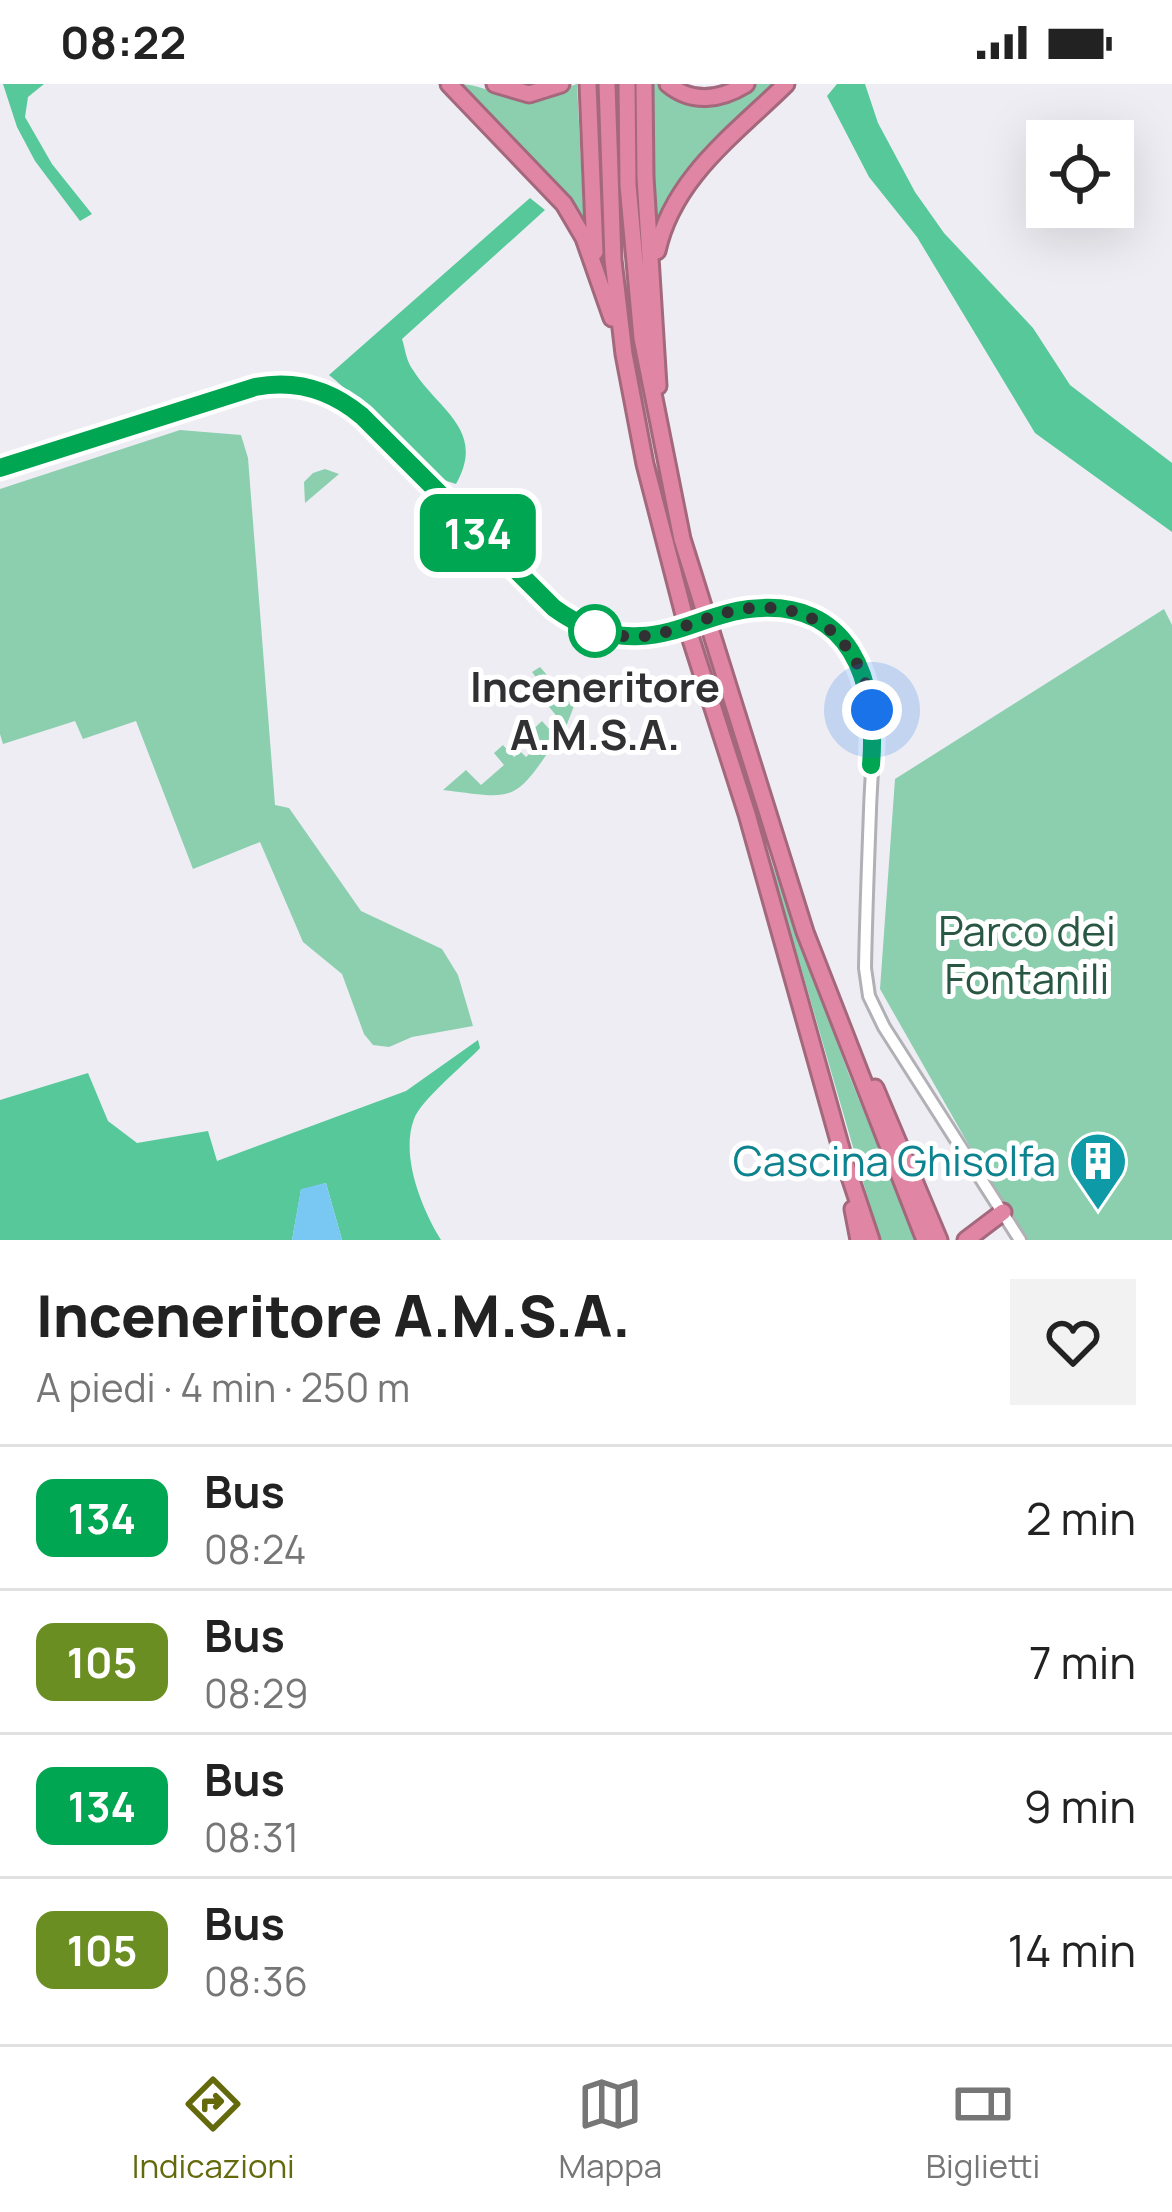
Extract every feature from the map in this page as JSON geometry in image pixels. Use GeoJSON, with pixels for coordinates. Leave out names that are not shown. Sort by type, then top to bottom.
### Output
{"type":"FeatureCollection","features":[{"type":"Feature","properties":{"kind":"highway"},"geometry":{"type":"LineString","coordinates":[[449,84],[564,204],[584,238],[624,354]]}},
{"type":"Feature","properties":{"kind":"highway"},"geometry":{"type":"LineString","coordinates":[[495,84],[529,94],[561,84]]}},
{"type":"Feature","properties":{"kind":"highway"},"geometry":{"type":"LineString","coordinates":[[588,84],[597,273]]}},
{"type":"Feature","properties":{"kind":"highway"},"geometry":{"type":"LineString","coordinates":[[608,84],[611,242],[624,354],[667,555],[871,1240]]}},
{"type":"Feature","properties":{"kind":"highway"},"geometry":{"type":"LineString","coordinates":[[628,84],[633,262],[660,436],[682,539],[806,932],[925,1240]]}},
{"type":"Feature","properties":{"kind":"highway"},"geometry":{"type":"LineString","coordinates":[[644,84],[660,436]]}},
{"type":"Feature","properties":{"kind":"highway"},"geometry":{"type":"LineString","coordinates":[[668,84],[700,99],[726,95],[746,84]]}},
{"type":"Feature","properties":{"kind":"highway"},"geometry":{"type":"LineString","coordinates":[[653,266],[667,217],[684,185],[786,84]]}},
{"type":"Feature","properties":{"kind":"highway"},"geometry":{"type":"LineString","coordinates":[[843,1028],[868,1072],[939,1240]]}},
{"type":"Feature","properties":{"kind":"highway"},"geometry":{"type":"LineString","coordinates":[[844,1159],[859,1240]]}},
{"type":"Feature","properties":{"kind":"highway"},"geometry":{"type":"LineString","coordinates":[[965,1240],[1003,1212]]}},
{"type":"Feature","properties":{"kind":"street"},"geometry":{"type":"LineString","coordinates":[[0,468],[255,387],[302,385],[334,396],[362,416],[524,580],[572,622],[607,634],[655,635],[752,608],[794,612],[845,641],[869,691],[874,734],[865,968],[869,996],[1020,1240]]}},
{"type":"Feature","properties":{"kind":"green space"},"geometry":{"type":"Polygon","coordinates":[[[3,84],[44,84],[28,97],[25,117],[52,164],[92,214],[80,221],[35,161],[3,84]]]}},
{"type":"Feature","properties":{"kind":"green space"},"geometry":{"type":"Polygon","coordinates":[[[459,84],[533,101],[577,84],[584,223],[560,188],[459,84]]]}},
{"type":"Feature","properties":{"kind":"green space"},"geometry":{"type":"Polygon","coordinates":[[[652,84],[667,91],[738,95],[754,84],[780,84],[696,163],[659,219],[654,219],[652,84]]]}},
{"type":"Feature","properties":{"kind":"green space"},"geometry":{"type":"Polygon","coordinates":[[[837,84],[865,84],[878,123],[915,192],[944,233],[1033,328],[1070,385],[1172,463],[1172,532],[1035,433],[917,237],[869,177],[827,96],[837,84]]]}},
{"type":"Feature","properties":{"kind":"green space"},"geometry":{"type":"Polygon","coordinates":[[[530,198],[545,210],[402,339],[411,367],[462,434],[466,449],[456,484],[406,452],[329,375],[530,198]]]}},
{"type":"Feature","properties":{"kind":"green space"},"geometry":{"type":"Polygon","coordinates":[[[180,430],[241,435],[248,458],[275,805],[289,808],[361,911],[442,949],[458,975],[473,1026],[412,1037],[389,1047],[373,1045],[364,1034],[342,974],[303,942],[260,842],[193,869],[136,721],[83,739],[75,721],[3,744],[0,489],[180,430]]]}},
{"type":"Feature","properties":{"kind":"green space"},"geometry":{"type":"Polygon","coordinates":[[[325,469],[339,474],[305,503],[304,482],[325,469]]]}},
{"type":"Feature","properties":{"kind":"green space","name":"Parco dei Fontanili"},"geometry":{"type":"Polygon","coordinates":[[[1164,609],[1172,625],[1172,1240],[1028,1240],[880,989],[895,779],[1164,609]]]}},
{"type":"Feature","properties":{"kind":"green space"},"geometry":{"type":"Polygon","coordinates":[[[540,667],[574,706],[564,732],[564,725],[531,685],[538,680],[532,672],[540,667]]]}},
{"type":"Feature","properties":{"kind":"green space"},"geometry":{"type":"Polygon","coordinates":[[[542,721],[550,730],[552,746],[518,788],[497,795],[443,790],[466,770],[481,785],[504,765],[494,753],[503,745],[514,757],[521,752],[526,757],[537,747],[527,735],[542,721]]]}},
{"type":"Feature","properties":{"kind":"green space"},"geometry":{"type":"Polygon","coordinates":[[[766,847],[849,1075],[916,1240],[880,1240],[766,847]]]}},
{"type":"Feature","properties":{"kind":"green space"},"geometry":{"type":"Polygon","coordinates":[[[478,1040],[480,1048],[418,1111],[410,1134],[415,1182],[441,1240],[342,1240],[326,1183],[301,1190],[292,1240],[0,1240],[0,1100],[88,1073],[108,1121],[137,1143],[208,1131],[217,1161],[406,1091],[478,1040]]]}},
{"type":"Feature","properties":{"kind":"water"},"geometry":{"type":"Polygon","coordinates":[[[326,1183],[342,1240],[292,1240],[301,1189],[326,1183]]]}},
{"type":"Feature","properties":{"kind":"bus line","name":"134"},"geometry":{"type":"LineString","coordinates":[[0,468],[255,387],[286,384],[315,389],[362,416],[524,580],[572,622],[607,634],[655,635],[731,612],[773,608],[794,612],[830,630],[845,641],[864,674],[874,734],[871,765]]}},
{"type":"Feature","properties":{"kind":"place","name":"Inceneritore A.M.S.A."},"geometry":{"type":"Point","coordinates":[595,631]}},
{"type":"Feature","properties":{"kind":"place","name":"Cascina Ghisolfa"},"geometry":{"type":"Point","coordinates":[1098,1212]}},
{"type":"Feature","properties":{"kind":"route"},"geometry":{"type":"LineString","coordinates":[[595,631],[588,629],[623,636],[655,635],[752,608],[794,612],[845,641],[864,674],[872,710]]}}]}
